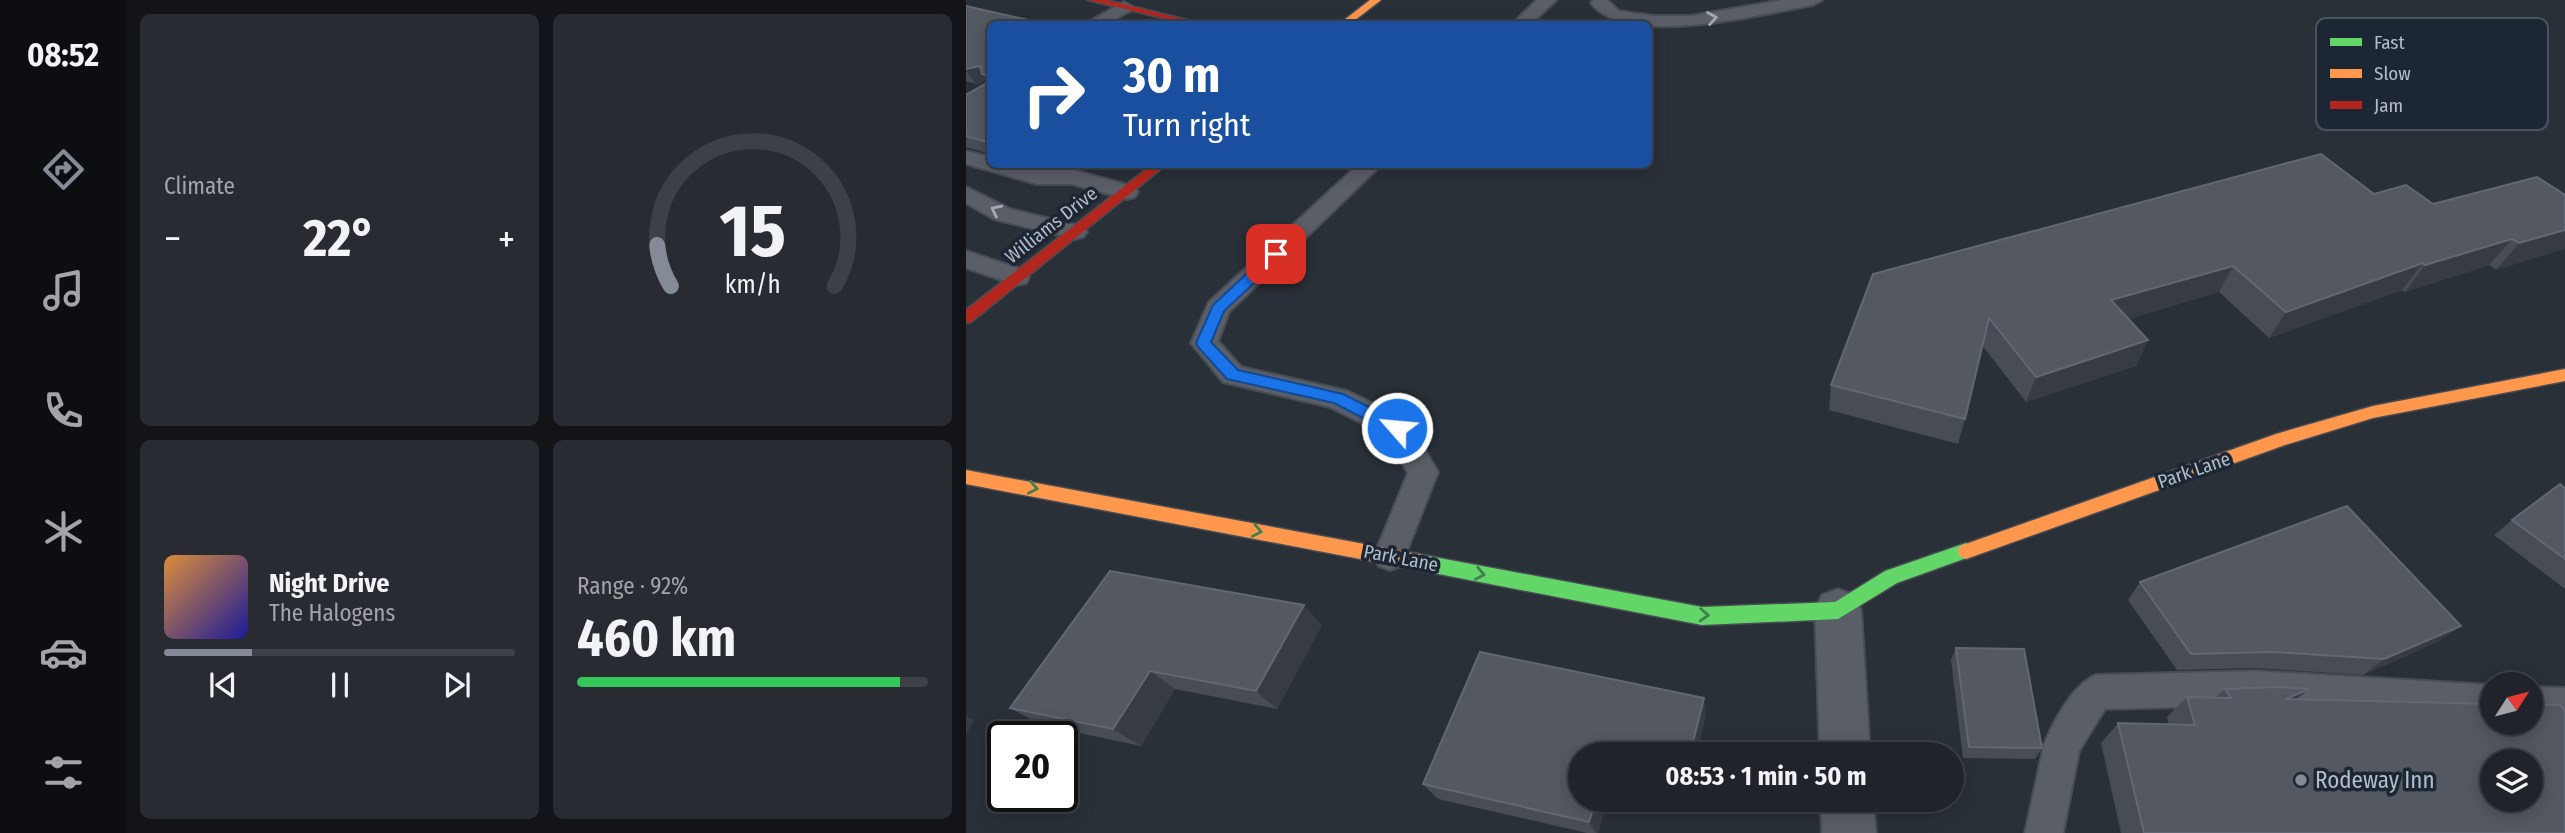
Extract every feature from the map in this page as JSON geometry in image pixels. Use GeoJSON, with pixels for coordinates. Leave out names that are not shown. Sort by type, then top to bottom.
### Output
{"type":"FeatureCollection","features":[{"type":"Feature","properties":{"kind":"street"},"geometry":{"type":"LineString","coordinates":[[1093,0],[1186,21]]}},
{"type":"Feature","properties":{"kind":"street"},"geometry":{"type":"LineString","coordinates":[[1348,21],[1376,0]]}},
{"type":"Feature","properties":{"kind":"street","name":"Williams Drive"},"geometry":{"type":"LineString","coordinates":[[966,318],[1156,168]]}},
{"type":"Feature","properties":{"kind":"street","name":"Park Lane"},"geometry":{"type":"LineString","coordinates":[[966,477],[1702,617],[1838,610],[1891,578],[2282,439],[2373,412],[2565,375]]}},
{"type":"Feature","properties":{"kind":"street"},"geometry":{"type":"LineString","coordinates":[[1838,610],[1844,742]]}},
{"type":"Feature","properties":{"kind":"street"},"geometry":{"type":"LineString","coordinates":[[1848,812],[1849,833]]}},
{"type":"Feature","properties":{"kind":"lane"},"geometry":{"type":"LineString","coordinates":[[1524,21],[1547,0]]}},
{"type":"Feature","properties":{"kind":"lane"},"geometry":{"type":"LineString","coordinates":[[1591,2],[1620,0]]}},
{"type":"Feature","properties":{"kind":"lane"},"geometry":{"type":"LineString","coordinates":[[1631,0],[1658,6],[1687,7],[1733,0]]}},
{"type":"Feature","properties":{"kind":"lane"},"geometry":{"type":"LineString","coordinates":[[1591,2],[1614,15],[1653,21],[1691,21],[1757,5],[1813,0]]}},
{"type":"Feature","properties":{"kind":"lane"},"geometry":{"type":"LineString","coordinates":[[1099,21],[1124,7]]}},
{"type":"Feature","properties":{"kind":"lane"},"geometry":{"type":"LineString","coordinates":[[966,157],[987,163]]}},
{"type":"Feature","properties":{"kind":"lane"},"geometry":{"type":"LineString","coordinates":[[1006,168],[1037,177],[1082,171],[1127,192]]}},
{"type":"Feature","properties":{"kind":"lane"},"geometry":{"type":"LineString","coordinates":[[1368,168],[1218,308],[1204,343],[1233,375],[1337,398],[1397,428],[1423,472],[1390,556]]}},
{"type":"Feature","properties":{"kind":"lane"},"geometry":{"type":"LineString","coordinates":[[966,194],[1002,214],[1075,232]]}},
{"type":"Feature","properties":{"kind":"lane"},"geometry":{"type":"LineString","coordinates":[[966,259],[1017,277]]}},
{"type":"Feature","properties":{"kind":"lane"},"geometry":{"type":"LineString","coordinates":[[2044,833],[2062,745],[2096,692],[2255,688],[2480,701]]}},
{"type":"Feature","properties":{"kind":"lane"},"geometry":{"type":"LineString","coordinates":[[2543,705],[2565,706]]}},
{"type":"Feature","properties":{"kind":"building"},"geometry":{"type":"Polygon","coordinates":[[[966,6],[1033,21],[987,21],[987,75],[982,74],[980,66],[966,69],[966,6]]]}},
{"type":"Feature","properties":{"kind":"building"},"geometry":{"type":"Polygon","coordinates":[[[987,83],[987,142],[966,136],[966,95],[987,83]]]}},
{"type":"Feature","properties":{"kind":"building"},"geometry":{"type":"Polygon","coordinates":[[[2321,154],[2374,194],[2406,185],[2433,204],[2537,177],[2565,195],[2565,230],[2519,243],[2512,239],[2425,265],[2423,263],[2286,312],[2233,266],[2111,300],[2148,340],[2036,377],[1989,318],[1965,419],[1831,385],[1873,274],[2321,154]]]}},
{"type":"Feature","properties":{"kind":"building"},"geometry":{"type":"Polygon","coordinates":[[[2560,484],[2565,488],[2565,559],[2512,520],[2560,484]]]}},
{"type":"Feature","properties":{"kind":"building"},"geometry":{"type":"Polygon","coordinates":[[[2347,506],[2461,626],[2384,659],[2273,652],[2191,654],[2140,582],[2347,506]]]}},
{"type":"Feature","properties":{"kind":"building"},"geometry":{"type":"Polygon","coordinates":[[[1110,571],[1304,605],[1256,691],[1150,671],[1113,729],[1010,708],[1110,571]]]}},
{"type":"Feature","properties":{"kind":"building"},"geometry":{"type":"Polygon","coordinates":[[[1956,648],[2024,649],[2042,748],[1969,747],[1956,648]]]}},
{"type":"Feature","properties":{"kind":"building"},"geometry":{"type":"Polygon","coordinates":[[[1480,652],[1704,698],[1693,742],[1568,742],[1568,812],[1592,812],[1589,822],[1423,784],[1480,652]]]}},
{"type":"Feature","properties":{"kind":"building","name":"Rodeway Inn"},"geometry":{"type":"Polygon","coordinates":[[[2279,687],[2309,689],[2286,699],[2480,704],[2480,735],[2543,735],[2543,705],[2561,705],[2565,712],[2565,833],[2144,833],[2118,723],[2195,725],[2187,697],[2231,698],[2225,689],[2279,687]]]}},
{"type":"Feature","properties":{"kind":"traffic: fast"},"geometry":{"type":"LineString","coordinates":[[1418,562],[1702,616],[1838,610],[1891,577],[1966,551]]}},
{"type":"Feature","properties":{"kind":"traffic: slow"},"geometry":{"type":"LineString","coordinates":[[1348,21],[1376,0]]}},
{"type":"Feature","properties":{"kind":"traffic: slow"},"geometry":{"type":"LineString","coordinates":[[1966,551],[2282,439],[2373,412],[2565,375]]}},
{"type":"Feature","properties":{"kind":"traffic: slow"},"geometry":{"type":"LineString","coordinates":[[966,477],[1418,562]]}},
{"type":"Feature","properties":{"kind":"traffic: jam"},"geometry":{"type":"LineString","coordinates":[[1093,0],[1186,21]]}},
{"type":"Feature","properties":{"kind":"traffic: jam"},"geometry":{"type":"LineString","coordinates":[[966,318],[1156,168]]}},
{"type":"Feature","properties":{"kind":"place","name":"Rodeway Inn"},"geometry":{"type":"Point","coordinates":[2301,780]}},
{"type":"Feature","properties":{"kind":"route"},"geometry":{"type":"LineString","coordinates":[[1276,254],[1218,308],[1204,343],[1233,375],[1337,398],[1397,428]]}}]}
